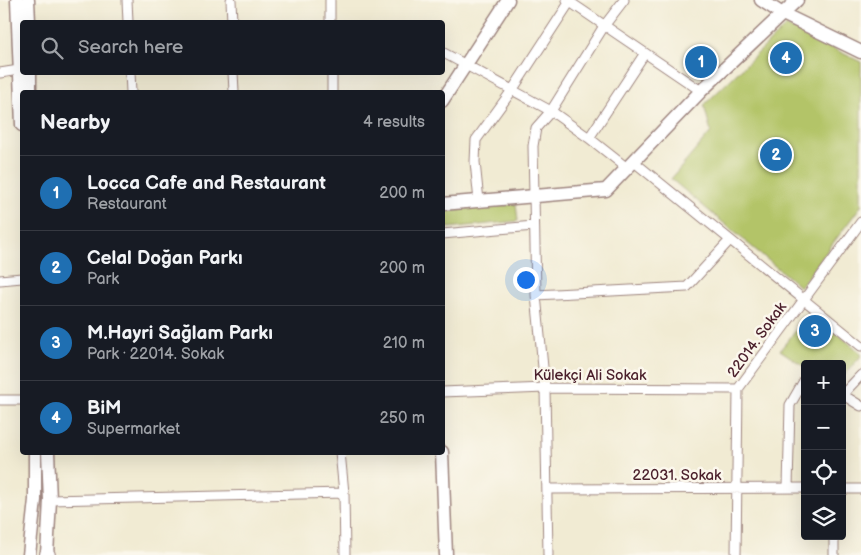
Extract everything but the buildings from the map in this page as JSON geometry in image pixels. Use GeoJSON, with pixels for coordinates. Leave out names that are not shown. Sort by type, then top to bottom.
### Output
{"type":"FeatureCollection","features":[{"type":"Feature","properties":{"kind":"street"},"geometry":{"type":"LineString","coordinates":[[17,0],[20,30]]}},
{"type":"Feature","properties":{"kind":"street"},"geometry":{"type":"LineString","coordinates":[[28,0],[29,20]]}},
{"type":"Feature","properties":{"kind":"street"},"geometry":{"type":"LineString","coordinates":[[127,0],[128,20]]}},
{"type":"Feature","properties":{"kind":"street"},"geometry":{"type":"LineString","coordinates":[[231,0],[232,20]]}},
{"type":"Feature","properties":{"kind":"street"},"geometry":{"type":"LineString","coordinates":[[330,0],[330,20]]}},
{"type":"Feature","properties":{"kind":"street"},"geometry":{"type":"LineString","coordinates":[[445,96],[508,0]]}},
{"type":"Feature","properties":{"kind":"street"},"geometry":{"type":"LineString","coordinates":[[548,555],[545,388],[536,295],[533,146],[536,128],[551,111],[604,26],[624,0]]}},
{"type":"Feature","properties":{"kind":"street"},"geometry":{"type":"LineString","coordinates":[[761,0],[781,13],[861,52]]}},
{"type":"Feature","properties":{"kind":"street"},"geometry":{"type":"LineString","coordinates":[[445,204],[606,190],[701,92],[781,13],[797,0]]}},
{"type":"Feature","properties":{"kind":"street"},"geometry":{"type":"LineString","coordinates":[[479,201],[475,162],[476,140],[513,90],[569,1],[701,92]]}},
{"type":"Feature","properties":{"kind":"street"},"geometry":{"type":"LineString","coordinates":[[589,138],[645,53]]}},
{"type":"Feature","properties":{"kind":"street"},"geometry":{"type":"LineString","coordinates":[[445,54],[551,111],[630,165],[730,240],[861,346]]}},
{"type":"Feature","properties":{"kind":"street"},"geometry":{"type":"LineString","coordinates":[[0,73],[20,71]]}},
{"type":"Feature","properties":{"kind":"street"},"geometry":{"type":"LineString","coordinates":[[23,90],[24,75]]}},
{"type":"Feature","properties":{"kind":"street"},"geometry":{"type":"LineString","coordinates":[[25,75],[29,90]]}},
{"type":"Feature","properties":{"kind":"street"},"geometry":{"type":"LineString","coordinates":[[130,75],[131,90]]}},
{"type":"Feature","properties":{"kind":"street"},"geometry":{"type":"LineString","coordinates":[[233,75],[234,90]]}},
{"type":"Feature","properties":{"kind":"street"},"geometry":{"type":"LineString","coordinates":[[332,75],[332,90]]}},
{"type":"Feature","properties":{"kind":"street","name":"22014. Sokak"},"geometry":{"type":"LineString","coordinates":[[736,555],[738,389],[861,222]]}},
{"type":"Feature","properties":{"kind":"street"},"geometry":{"type":"LineString","coordinates":[[445,234],[534,226]]}},
{"type":"Feature","properties":{"kind":"street"},"geometry":{"type":"LineString","coordinates":[[536,295],[687,287],[730,240]]}},
{"type":"Feature","properties":{"kind":"street"},"geometry":{"type":"LineString","coordinates":[[0,280],[20,278]]}},
{"type":"Feature","properties":{"kind":"street"},"geometry":{"type":"LineString","coordinates":[[846,391],[861,374]]}},
{"type":"Feature","properties":{"kind":"street"},"geometry":{"type":"LineString","coordinates":[[788,488],[790,405],[801,387]]}},
{"type":"Feature","properties":{"kind":"street","name":"Külekçi Ali Sokak"},"geometry":{"type":"LineString","coordinates":[[445,392],[545,388],[738,389]]}},
{"type":"Feature","properties":{"kind":"street"},"geometry":{"type":"LineString","coordinates":[[846,397],[861,406]]}},
{"type":"Feature","properties":{"kind":"street"},"geometry":{"type":"LineString","coordinates":[[0,400],[20,400]]}},
{"type":"Feature","properties":{"kind":"street"},"geometry":{"type":"LineString","coordinates":[[29,555],[34,500],[35,455]]}},
{"type":"Feature","properties":{"kind":"street"},"geometry":{"type":"LineString","coordinates":[[47,555],[50,500],[48,455]]}},
{"type":"Feature","properties":{"kind":"street"},"geometry":{"type":"LineString","coordinates":[[340,455],[344,493],[345,555]]}},
{"type":"Feature","properties":{"kind":"street"},"geometry":{"type":"LineString","coordinates":[[442,455],[446,555]]}},
{"type":"Feature","properties":{"kind":"street","name":"22031. Sokak"},"geometry":{"type":"LineString","coordinates":[[548,489],[801,488]]}},
{"type":"Feature","properties":{"kind":"street"},"geometry":{"type":"LineString","coordinates":[[846,489],[861,489]]}},
{"type":"Feature","properties":{"kind":"street"},"geometry":{"type":"LineString","coordinates":[[50,500],[344,493]]}},
{"type":"Feature","properties":{"kind":"street"},"geometry":{"type":"LineString","coordinates":[[834,540],[834,555]]}},
{"type":"Feature","properties":{"kind":"green space"},"geometry":{"type":"Polygon","coordinates":[[[786,26],[861,62],[861,206],[800,287],[671,179],[711,132],[704,105],[786,26]]]}},
{"type":"Feature","properties":{"kind":"green space"},"geometry":{"type":"Polygon","coordinates":[[[516,204],[518,221],[448,228],[446,211],[516,204]]]}},
{"type":"Feature","properties":{"kind":"green space"},"geometry":{"type":"Polygon","coordinates":[[[811,312],[861,353],[861,356],[846,373],[846,360],[801,360],[801,364],[780,350],[811,312]]]}},
{"type":"Feature","properties":{"kind":"place","name":"BiM"},"geometry":{"type":"Point","coordinates":[786,58]}},
{"type":"Feature","properties":{"kind":"place","name":"Locca Cafe and Restaurant"},"geometry":{"type":"Point","coordinates":[701,62]}},
{"type":"Feature","properties":{"kind":"place","name":"Celal Doğan Parkı"},"geometry":{"type":"Point","coordinates":[776,155]}},
{"type":"Feature","properties":{"kind":"place","name":"M.Hayri Sağlam Parkı"},"geometry":{"type":"Point","coordinates":[815,331]}}]}
